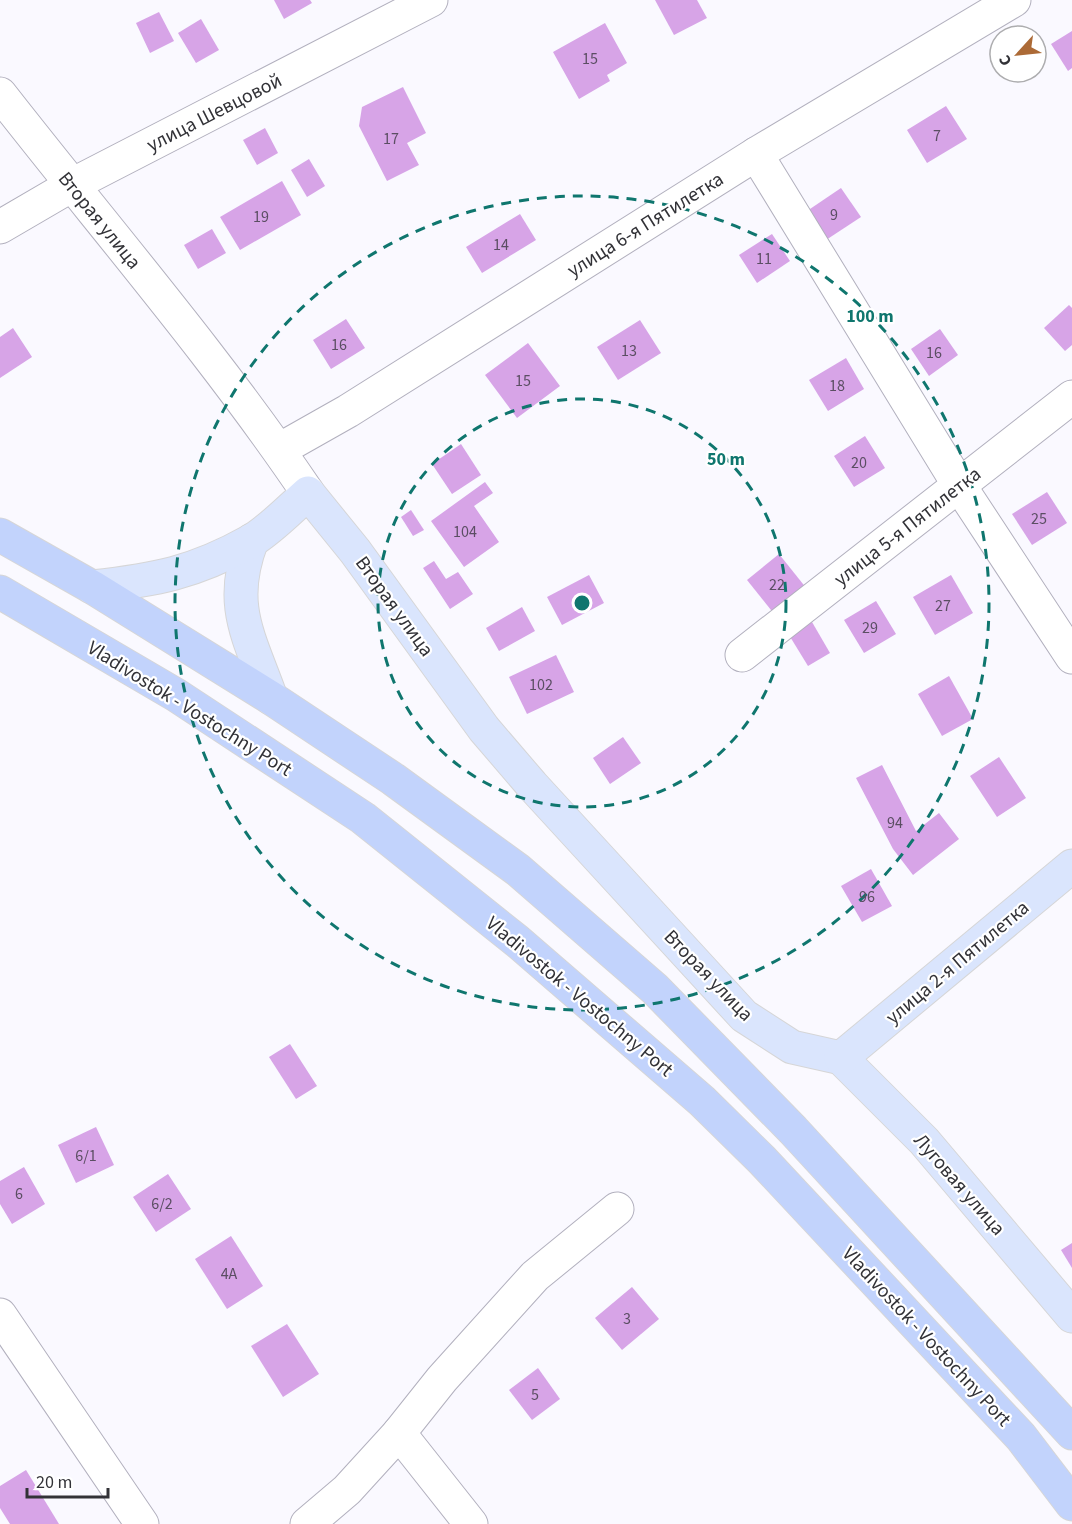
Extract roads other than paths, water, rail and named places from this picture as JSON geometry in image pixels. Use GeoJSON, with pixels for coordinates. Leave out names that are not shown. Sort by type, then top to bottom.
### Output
{"type":"FeatureCollection","features":[{"type":"Feature","properties":{"kind":"highway"},"geometry":{"type":"LineString","coordinates":[[0,535],[92,587],[272,698],[393,779],[518,870],[655,989],[793,1130],[1072,1433]]}},
{"type":"Feature","properties":{"kind":"highway","name":"Vladivostok - Vostochny Port"},"geometry":{"type":"LineString","coordinates":[[0,592],[176,695],[363,818],[517,941],[702,1101],[762,1160],[1021,1437],[1072,1504]]}},
{"type":"Feature","properties":{"kind":"main road"},"geometry":{"type":"LineString","coordinates":[[92,587],[152,580],[179,574],[252,540],[308,493]]}},
{"type":"Feature","properties":{"kind":"main road","name":"Вторая улица"},"geometry":{"type":"LineString","coordinates":[[308,493],[355,551],[484,729],[744,1016],[792,1047],[841,1058]]}},
{"type":"Feature","properties":{"kind":"main road"},"geometry":{"type":"LineString","coordinates":[[252,540],[239,582],[240,607],[272,698]]}},
{"type":"Feature","properties":{"kind":"main road","name":"улица 2-я Пятилетка"},"geometry":{"type":"LineString","coordinates":[[841,1058],[1072,866]]}},
{"type":"Feature","properties":{"kind":"main road","name":"Луговая улица"},"geometry":{"type":"LineString","coordinates":[[841,1058],[924,1141],[1072,1316]]}},
{"type":"Feature","properties":{"kind":"street","name":"улица Шевцовой"},"geometry":{"type":"LineString","coordinates":[[0,227],[72,185],[431,0]]}},
{"type":"Feature","properties":{"kind":"street","name":"улица 6-я Пятилетка"},"geometry":{"type":"LineString","coordinates":[[279,450],[348,411],[756,154],[1014,0]]}},
{"type":"Feature","properties":{"kind":"street","name":"Вторая улица"},"geometry":{"type":"LineString","coordinates":[[0,94],[279,450],[308,493]]}},
{"type":"Feature","properties":{"kind":"street"},"geometry":{"type":"LineString","coordinates":[[756,154],[959,485],[1072,657]]}},
{"type":"Feature","properties":{"kind":"street","name":"улица 5-я Пятилетка"},"geometry":{"type":"LineString","coordinates":[[742,655],[1072,397]]}},
{"type":"Feature","properties":{"kind":"street"},"geometry":{"type":"LineString","coordinates":[[307,1524],[347,1490],[399,1433],[442,1379],[535,1276],[617,1209]]}},
{"type":"Feature","properties":{"kind":"street"},"geometry":{"type":"LineString","coordinates":[[0,1316],[141,1524]]}},
{"type":"Feature","properties":{"kind":"street"},"geometry":{"type":"LineString","coordinates":[[399,1433],[471,1524]]}}]}
